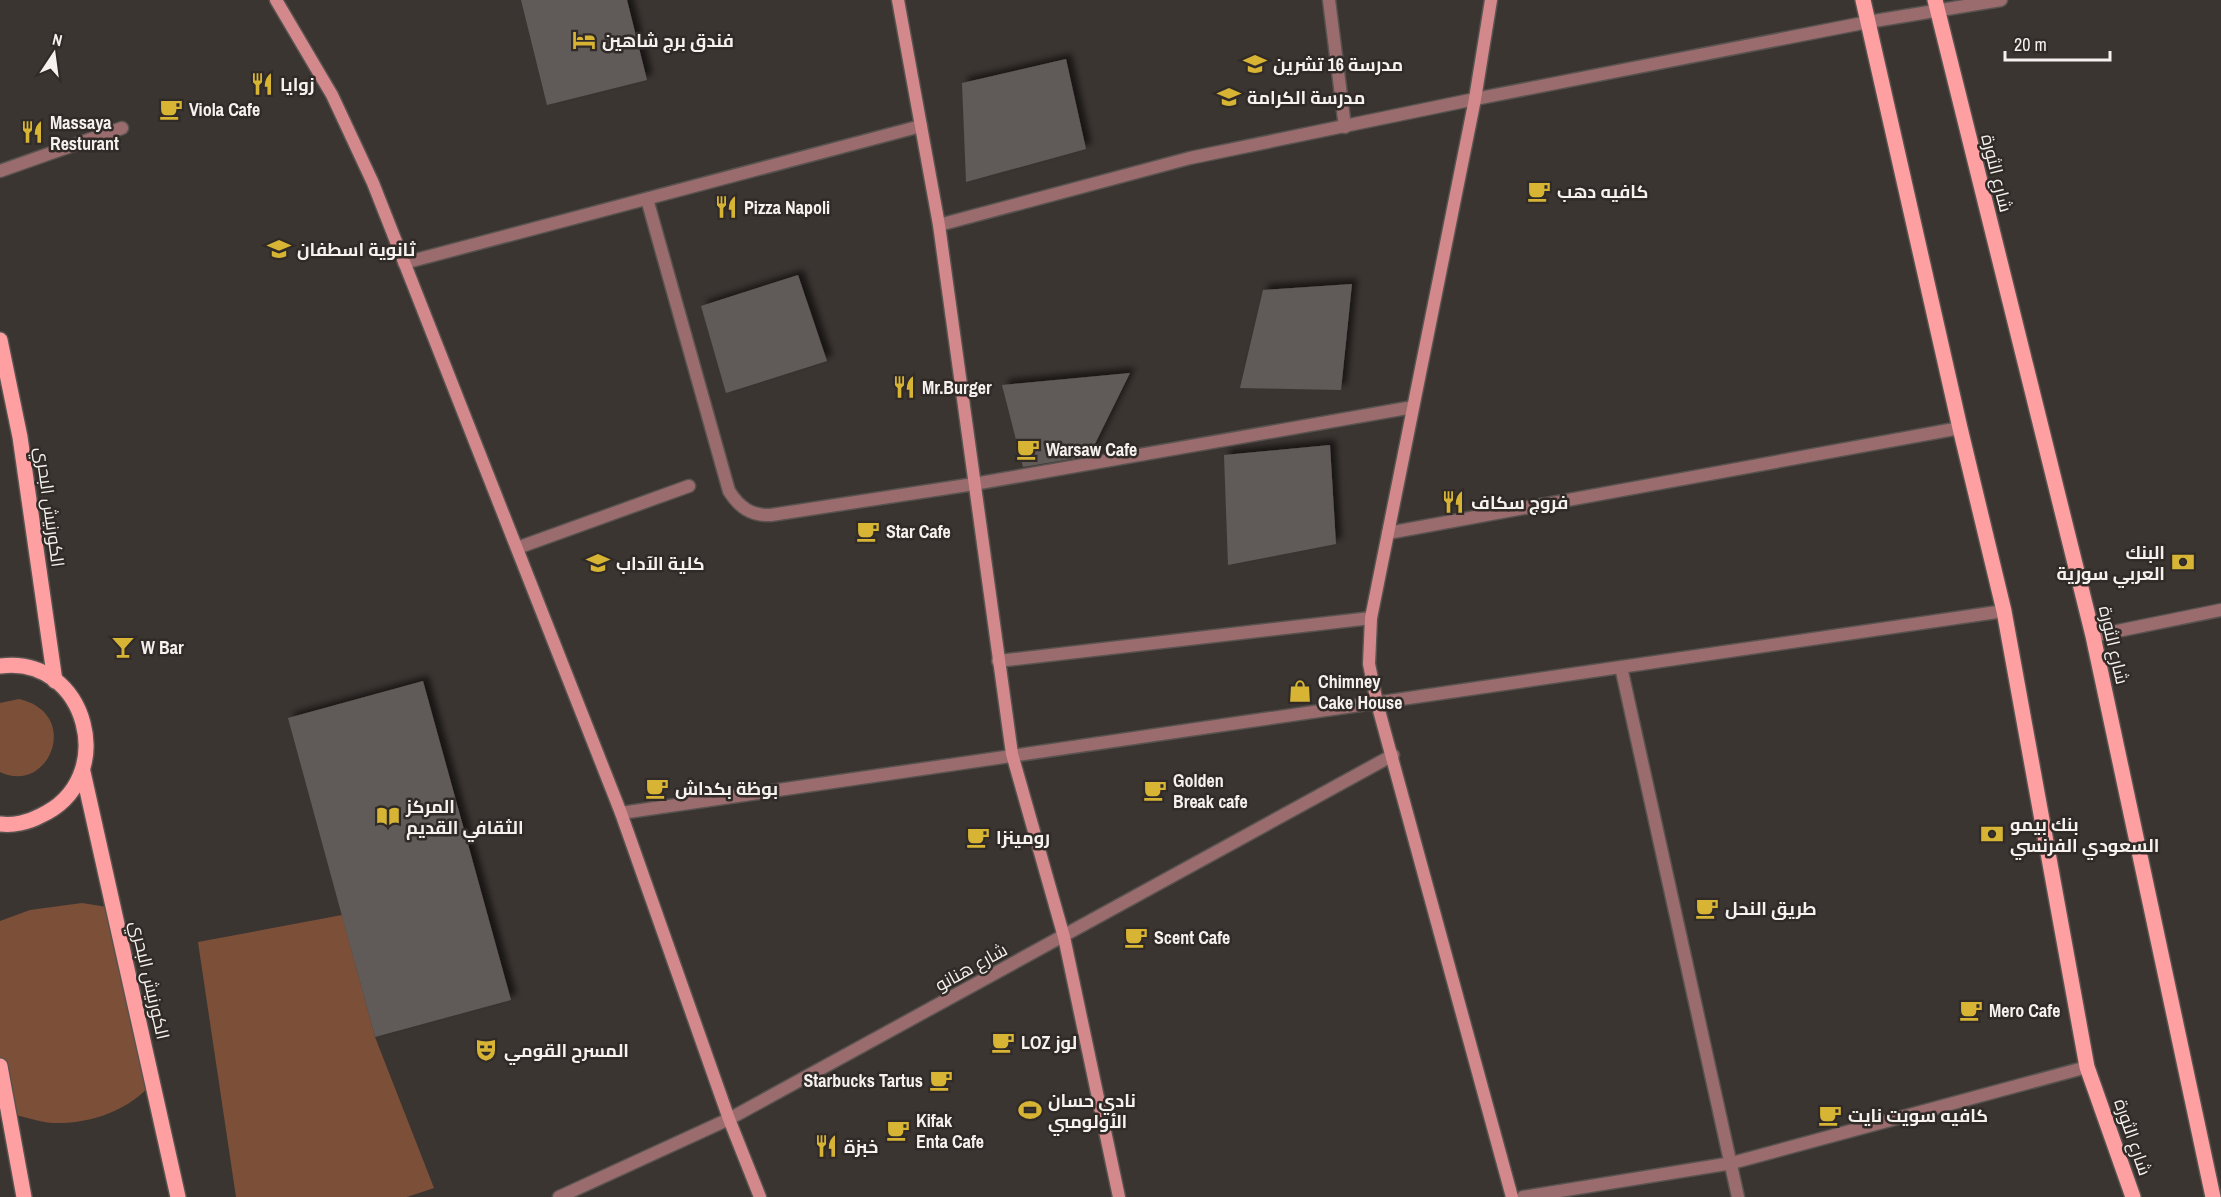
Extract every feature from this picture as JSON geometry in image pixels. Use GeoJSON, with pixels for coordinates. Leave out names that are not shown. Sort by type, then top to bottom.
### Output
{"type":"FeatureCollection","features":[{"type":"Feature","properties":{"kind":"main road","name":"شارع الثورة"},"geometry":{"type":"LineString","coordinates":[[1863,0],[1960,429],[2004,611],[2087,1067],[2133,1197]]}},
{"type":"Feature","properties":{"kind":"main road","name":"شارع الثورة"},"geometry":{"type":"LineString","coordinates":[[1936,6],[2093,636],[2213,1197]]}},
{"type":"Feature","properties":{"kind":"main road","name":"الكورنيش البحري"},"geometry":{"type":"LineString","coordinates":[[0,340],[20,437],[55,681]]}},
{"type":"Feature","properties":{"kind":"main road"},"geometry":{"type":"LineString","coordinates":[[0,666],[33,669],[55,681],[73,699],[84,722],[88,747],[83,772],[71,794],[52,811],[29,822],[0,824]]}},
{"type":"Feature","properties":{"kind":"main road","name":"الكورنيش البحري"},"geometry":{"type":"LineString","coordinates":[[83,772],[178,1197]]}},
{"type":"Feature","properties":{"kind":"main road"},"geometry":{"type":"LineString","coordinates":[[0,1066],[24,1197]]}},
{"type":"Feature","properties":{"kind":"street"},"geometry":{"type":"LineString","coordinates":[[276,0],[332,95],[374,183],[621,813],[729,1119],[760,1197]]}},
{"type":"Feature","properties":{"kind":"street"},"geometry":{"type":"LineString","coordinates":[[898,0],[939,225],[1012,754],[1064,937],[1119,1197]]}},
{"type":"Feature","properties":{"kind":"street"},"geometry":{"type":"LineString","coordinates":[[1329,0],[1345,127]]}},
{"type":"Feature","properties":{"kind":"street"},"geometry":{"type":"LineString","coordinates":[[1491,0],[1475,99],[1371,618],[1370,664],[1377,703],[1512,1197]]}},
{"type":"Feature","properties":{"kind":"street"},"geometry":{"type":"LineString","coordinates":[[939,225],[1190,158],[1868,22],[1936,6],[2001,0]]}},
{"type":"Feature","properties":{"kind":"street"},"geometry":{"type":"LineString","coordinates":[[404,263],[921,126]]}},
{"type":"Feature","properties":{"kind":"street"},"geometry":{"type":"LineString","coordinates":[[0,171],[122,128]]}},
{"type":"Feature","properties":{"kind":"street"},"geometry":{"type":"LineString","coordinates":[[646,199],[729,491],[745,510],[762,515],[974,484],[1413,407]]}},
{"type":"Feature","properties":{"kind":"street"},"geometry":{"type":"LineString","coordinates":[[1388,534],[1960,429]]}},
{"type":"Feature","properties":{"kind":"street"},"geometry":{"type":"LineString","coordinates":[[517,548],[689,486]]}},
{"type":"Feature","properties":{"kind":"street"},"geometry":{"type":"LineString","coordinates":[[2093,636],[2221,610]]}},
{"type":"Feature","properties":{"kind":"street"},"geometry":{"type":"LineString","coordinates":[[621,813],[1012,754],[2004,611]]}},
{"type":"Feature","properties":{"kind":"street"},"geometry":{"type":"LineString","coordinates":[[998,661],[1371,618]]}},
{"type":"Feature","properties":{"kind":"street"},"geometry":{"type":"LineString","coordinates":[[1621,667],[1738,1197]]}},
{"type":"Feature","properties":{"kind":"street","name":"شارع هنانو"},"geometry":{"type":"LineString","coordinates":[[559,1197],[729,1119],[1393,756]]}},
{"type":"Feature","properties":{"kind":"street"},"geometry":{"type":"LineString","coordinates":[[1523,1197],[1732,1163],[2087,1067]]}},
{"type":"Feature","properties":{"kind":"shaded area"},"geometry":{"type":"Polygon","coordinates":[[[19,699],[39,707],[50,720],[54,735],[51,750],[44,763],[32,773],[17,776],[0,772],[0,703],[19,699]]]}},
{"type":"Feature","properties":{"kind":"shaded area"},"geometry":{"type":"Polygon","coordinates":[[[82,903],[113,908],[153,1082],[121,1108],[81,1121],[53,1123],[8,1113],[0,1066],[0,921],[30,910],[82,903]]]}},
{"type":"Feature","properties":{"kind":"shaded area"},"geometry":{"type":"Polygon","coordinates":[[[342,915],[375,1037],[434,1188],[407,1197],[236,1197],[198,942],[342,915]]]}},
{"type":"Feature","properties":{"kind":"building","name":"فندق برج شاهين"},"geometry":{"type":"Polygon","coordinates":[[[521,0],[627,0],[647,80],[547,105],[521,0]]]}},
{"type":"Feature","properties":{"kind":"building"},"geometry":{"type":"Polygon","coordinates":[[[1066,59],[1086,149],[966,182],[962,83],[1066,59]]]}},
{"type":"Feature","properties":{"kind":"building"},"geometry":{"type":"Polygon","coordinates":[[[798,275],[827,361],[726,393],[701,306],[798,275]]]}},
{"type":"Feature","properties":{"kind":"building"},"geometry":{"type":"Polygon","coordinates":[[[1352,284],[1341,390],[1240,388],[1263,290],[1352,284]]]}},
{"type":"Feature","properties":{"kind":"building"},"geometry":{"type":"Polygon","coordinates":[[[1130,373],[1089,456],[1023,467],[1002,385],[1130,373]]]}},
{"type":"Feature","properties":{"kind":"building"},"geometry":{"type":"Polygon","coordinates":[[[1330,445],[1336,544],[1228,565],[1224,455],[1330,445]]]}},
{"type":"Feature","properties":{"kind":"building","name":"المركز الثقافي القديم"},"geometry":{"type":"Polygon","coordinates":[[[423,681],[511,1000],[375,1037],[288,718],[423,681]]]}},
{"type":"Feature","properties":{"kind":"place","name":"فندق برج شاهين"},"geometry":{"type":"Point","coordinates":[584,40]}},
{"type":"Feature","properties":{"kind":"place","name":"مدرسة 16 تشرين"},"geometry":{"type":"Point","coordinates":[1255,64]}},
{"type":"Feature","properties":{"kind":"place","name":"زوايا"},"geometry":{"type":"Point","coordinates":[262,84]}},
{"type":"Feature","properties":{"kind":"place","name":"مدرسة الكرامة"},"geometry":{"type":"Point","coordinates":[1229,97]}},
{"type":"Feature","properties":{"kind":"place","name":"Viola Cafe"},"geometry":{"type":"Point","coordinates":[171,109]}},
{"type":"Feature","properties":{"kind":"place","name":"Massaya Resturant"},"geometry":{"type":"Point","coordinates":[32,132]}},
{"type":"Feature","properties":{"kind":"place","name":"كافيه دهب"},"geometry":{"type":"Point","coordinates":[1539,191]}},
{"type":"Feature","properties":{"kind":"place","name":"Pizza Napoli"},"geometry":{"type":"Point","coordinates":[726,207]}},
{"type":"Feature","properties":{"kind":"place","name":"ثانوية اسطفان"},"geometry":{"type":"Point","coordinates":[279,249]}},
{"type":"Feature","properties":{"kind":"place","name":"Mr.Burger"},"geometry":{"type":"Point","coordinates":[904,387]}},
{"type":"Feature","properties":{"kind":"place","name":"Warsaw Cafe"},"geometry":{"type":"Point","coordinates":[1028,449]}},
{"type":"Feature","properties":{"kind":"place","name":"فروج سكاف"},"geometry":{"type":"Point","coordinates":[1453,502]}},
{"type":"Feature","properties":{"kind":"place","name":"Star Cafe"},"geometry":{"type":"Point","coordinates":[868,531]}},
{"type":"Feature","properties":{"kind":"place","name":"البنك العربي سورية"},"geometry":{"type":"Point","coordinates":[2183,562]}},
{"type":"Feature","properties":{"kind":"place","name":"كلية الآداب"},"geometry":{"type":"Point","coordinates":[598,563]}},
{"type":"Feature","properties":{"kind":"place","name":"W Bar"},"geometry":{"type":"Point","coordinates":[123,647]}},
{"type":"Feature","properties":{"kind":"place","name":"Chimney Cake House"},"geometry":{"type":"Point","coordinates":[1300,691]}},
{"type":"Feature","properties":{"kind":"place","name":"بوظة بكداش"},"geometry":{"type":"Point","coordinates":[657,788]}},
{"type":"Feature","properties":{"kind":"place","name":"Golden Break cafe"},"geometry":{"type":"Point","coordinates":[1155,790]}},
{"type":"Feature","properties":{"kind":"place","name":"المركز الثقافي القديم"},"geometry":{"type":"Point","coordinates":[388,816]}},
{"type":"Feature","properties":{"kind":"place","name":"بنك بيمو السعودي الفرنسي"},"geometry":{"type":"Point","coordinates":[1992,834]}},
{"type":"Feature","properties":{"kind":"place","name":"رومينزا"},"geometry":{"type":"Point","coordinates":[978,837]}},
{"type":"Feature","properties":{"kind":"place","name":"طريق النحل"},"geometry":{"type":"Point","coordinates":[1707,908]}},
{"type":"Feature","properties":{"kind":"place","name":"Scent Cafe"},"geometry":{"type":"Point","coordinates":[1136,937]}},
{"type":"Feature","properties":{"kind":"place","name":"Mero Cafe"},"geometry":{"type":"Point","coordinates":[1971,1010]}},
{"type":"Feature","properties":{"kind":"place","name":"LOZ لوز"},"geometry":{"type":"Point","coordinates":[1003,1042]}},
{"type":"Feature","properties":{"kind":"place","name":"المسرح القومي"},"geometry":{"type":"Point","coordinates":[486,1050]}},
{"type":"Feature","properties":{"kind":"place","name":"Starbucks Tartus"},"geometry":{"type":"Point","coordinates":[941,1080]}},
{"type":"Feature","properties":{"kind":"place","name":"نادي حسان الأولومبي"},"geometry":{"type":"Point","coordinates":[1030,1110]}},
{"type":"Feature","properties":{"kind":"place","name":"كافيه سويت نايت"},"geometry":{"type":"Point","coordinates":[1830,1115]}},
{"type":"Feature","properties":{"kind":"place","name":"Kifak Enta Cafe"},"geometry":{"type":"Point","coordinates":[898,1130]}},
{"type":"Feature","properties":{"kind":"place","name":"خبزة"},"geometry":{"type":"Point","coordinates":[826,1146]}}]}
